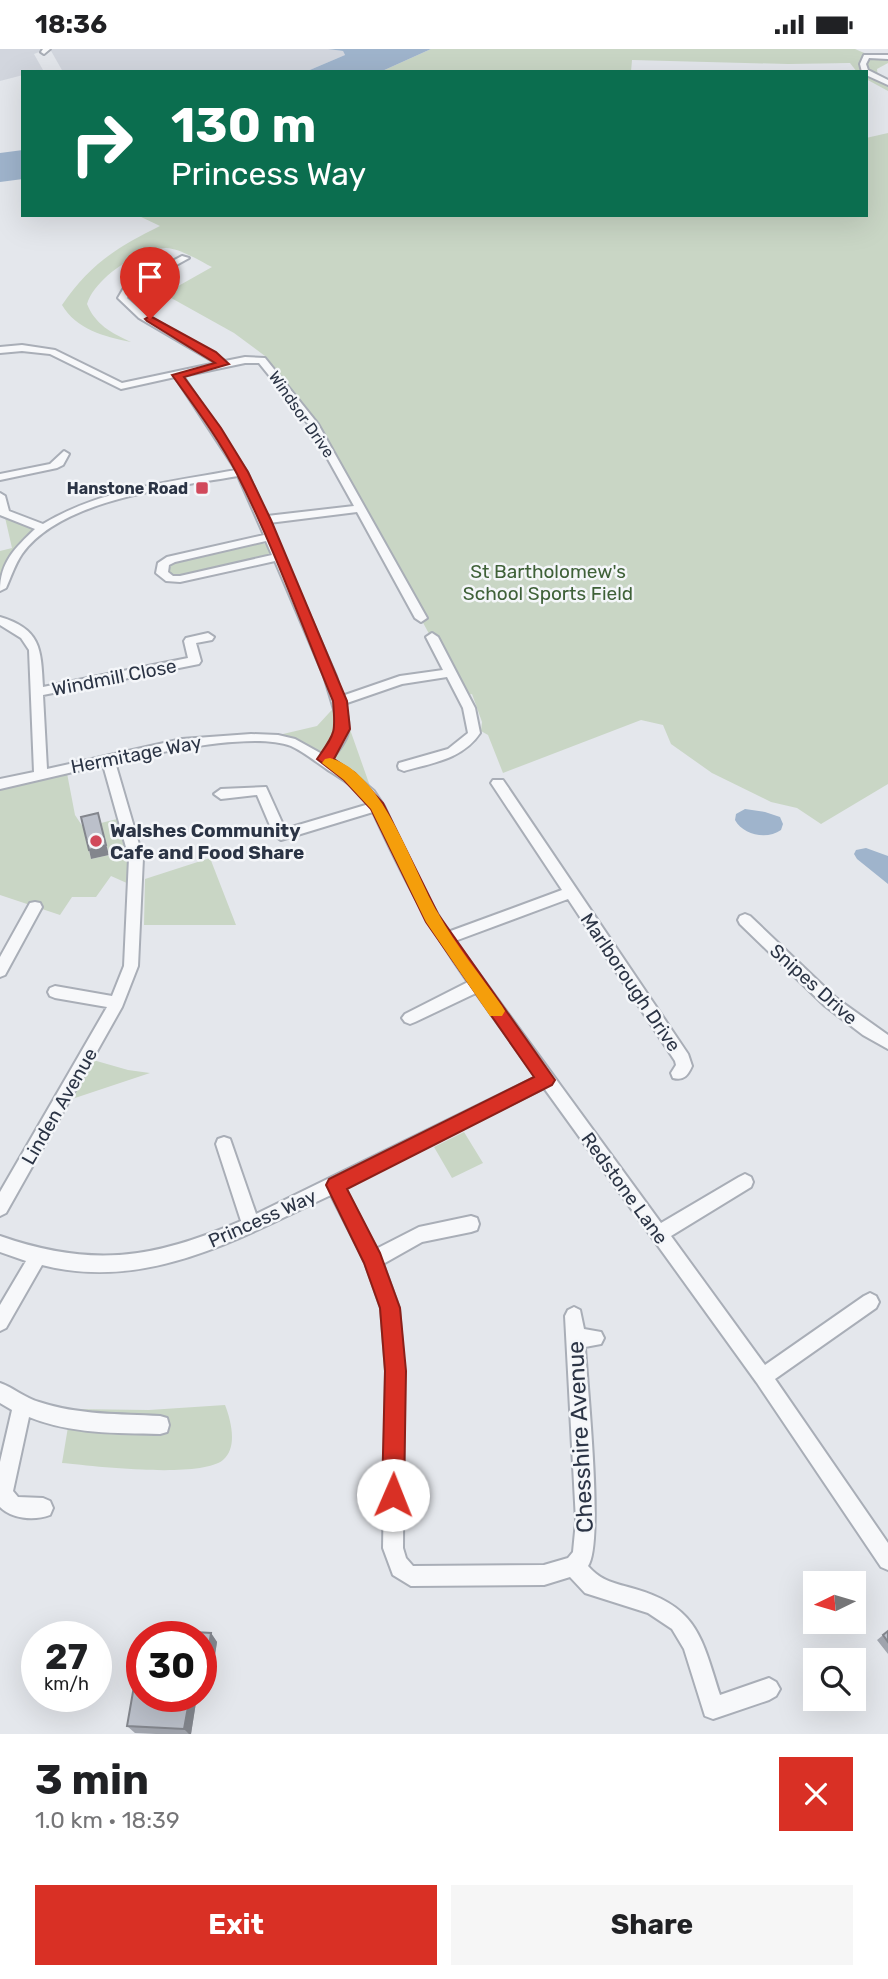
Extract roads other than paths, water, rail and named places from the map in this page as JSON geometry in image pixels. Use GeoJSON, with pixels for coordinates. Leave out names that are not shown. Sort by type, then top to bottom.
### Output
{"type":"FeatureCollection","features":[{"type":"Feature","properties":{"kind":"street"},"geometry":{"type":"LineString","coordinates":[[865,70],[864,57],[888,57]]}},
{"type":"Feature","properties":{"kind":"street"},"geometry":{"type":"LineString","coordinates":[[868,73],[888,83]]}},
{"type":"Feature","properties":{"kind":"street"},"geometry":{"type":"LineString","coordinates":[[185,258],[128,288],[122,298],[135,310],[223,364]]}},
{"type":"Feature","properties":{"kind":"street","name":"Windsor Drive"},"geometry":{"type":"LineString","coordinates":[[0,351],[22,348],[52,352],[121,386],[223,364],[255,359],[266,363],[313,424],[421,618]]}},
{"type":"Feature","properties":{"kind":"street"},"geometry":{"type":"LineString","coordinates":[[178,375],[242,472],[340,701],[343,729],[333,751],[325,759]]}},
{"type":"Feature","properties":{"kind":"street"},"geometry":{"type":"LineString","coordinates":[[0,477],[52,466],[59,463],[64,454]]}},
{"type":"Feature","properties":{"kind":"street"},"geometry":{"type":"LineString","coordinates":[[0,588],[15,556],[43,528],[73,511],[110,498],[242,472]]}},
{"type":"Feature","properties":{"kind":"street"},"geometry":{"type":"LineString","coordinates":[[0,496],[4,513],[43,528]]}},
{"type":"Feature","properties":{"kind":"street"},"geometry":{"type":"LineString","coordinates":[[264,520],[361,508]]}},
{"type":"Feature","properties":{"kind":"street"},"geometry":{"type":"LineString","coordinates":[[271,537],[172,559],[164,563],[162,573],[170,579],[180,579],[279,557]]}},
{"type":"Feature","properties":{"kind":"street"},"geometry":{"type":"LineString","coordinates":[[0,621],[13,626],[30,639],[35,653],[40,774]]}},
{"type":"Feature","properties":{"kind":"street","name":"Windmill Close"},"geometry":{"type":"LineString","coordinates":[[36,692],[195,661],[190,641],[208,637]]}},
{"type":"Feature","properties":{"kind":"street"},"geometry":{"type":"LineString","coordinates":[[404,766],[457,751],[468,744],[474,733],[469,708],[432,637]]}},
{"type":"Feature","properties":{"kind":"street"},"geometry":{"type":"LineString","coordinates":[[340,701],[400,680],[451,673]]}},
{"type":"Feature","properties":{"kind":"street","name":"Hermitage Way"},"geometry":{"type":"LineString","coordinates":[[0,784],[181,743],[251,738],[284,740],[325,759],[356,782],[377,806]]}},
{"type":"Feature","properties":{"kind":"street","name":"Linden Avenue"},"geometry":{"type":"LineString","coordinates":[[0,1208],[117,1003],[131,966],[136,858],[108,758]]}},
{"type":"Feature","properties":{"kind":"street","name":"Marlborough Drive"},"geometry":{"type":"LineString","coordinates":[[498,783],[683,1059],[684,1066],[679,1073]]}},
{"type":"Feature","properties":{"kind":"street"},"geometry":{"type":"LineString","coordinates":[[221,794],[261,790],[281,835],[377,806]]}},
{"type":"Feature","properties":{"kind":"street","name":"Redstone Lane"},"geometry":{"type":"LineString","coordinates":[[377,806],[418,893],[445,939],[763,1377],[888,1560]]}},
{"type":"Feature","properties":{"kind":"street","name":"Marlborough Drive"},"geometry":{"type":"LineString","coordinates":[[445,939],[570,893]]}},
{"type":"Feature","properties":{"kind":"street"},"geometry":{"type":"LineString","coordinates":[[0,971],[35,907]]}},
{"type":"Feature","properties":{"kind":"street","name":"Snipes Drive"},"geometry":{"type":"LineString","coordinates":[[745,920],[793,969],[865,1030],[888,1043]]}},
{"type":"Feature","properties":{"kind":"street"},"geometry":{"type":"LineString","coordinates":[[410,1018],[477,985]]}},
{"type":"Feature","properties":{"kind":"street"},"geometry":{"type":"LineString","coordinates":[[55,992],[117,1003]]}},
{"type":"Feature","properties":{"kind":"street","name":"Princess Way"},"geometry":{"type":"LineString","coordinates":[[0,1244],[37,1258],[81,1265],[138,1262],[195,1248],[335,1185],[546,1080]]}},
{"type":"Feature","properties":{"kind":"street"},"geometry":{"type":"LineString","coordinates":[[224,1144],[251,1225]]}},
{"type":"Feature","properties":{"kind":"street"},"geometry":{"type":"LineString","coordinates":[[659,1234],[745,1182]]}},
{"type":"Feature","properties":{"kind":"street"},"geometry":{"type":"LineString","coordinates":[[335,1185],[373,1260],[390,1308],[395,1371],[393,1548],[397,1564],[404,1573],[411,1576],[544,1575],[574,1566],[592,1586],[653,1604],[678,1622],[693,1644],[713,1708],[769,1689]]}},
{"type":"Feature","properties":{"kind":"street"},"geometry":{"type":"LineString","coordinates":[[373,1260],[419,1235],[471,1224]]}},
{"type":"Feature","properties":{"kind":"street"},"geometry":{"type":"LineString","coordinates":[[0,1322],[37,1258]]}},
{"type":"Feature","properties":{"kind":"street"},"geometry":{"type":"LineString","coordinates":[[763,1377],[870,1302]]}},
{"type":"Feature","properties":{"kind":"street","name":"Chesshire Avenue"},"geometry":{"type":"LineString","coordinates":[[574,1316],[586,1338],[586,1521],[583,1557],[574,1566]]}},
{"type":"Feature","properties":{"kind":"street"},"geometry":{"type":"LineString","coordinates":[[0,1392],[22,1406],[55,1418],[160,1425]]}},
{"type":"Feature","properties":{"kind":"street"},"geometry":{"type":"LineString","coordinates":[[22,1406],[3,1491],[5,1500],[13,1507],[43,1508]]}},
{"type":"Feature","properties":{"kind":"water"},"geometry":{"type":"Polygon","coordinates":[[[328,49],[431,49],[384,70],[310,70],[345,55],[343,51],[328,49]]]}},
{"type":"Feature","properties":{"kind":"water"},"geometry":{"type":"Polygon","coordinates":[[[21,150],[21,179],[0,182],[0,153],[21,150]]]}},
{"type":"Feature","properties":{"kind":"water"},"geometry":{"type":"Polygon","coordinates":[[[745,809],[780,817],[783,824],[781,830],[769,835],[749,832],[735,820],[736,814],[745,809]]]}},
{"type":"Feature","properties":{"kind":"water"},"geometry":{"type":"Polygon","coordinates":[[[866,848],[888,856],[888,884],[854,854],[856,850],[866,848]]]}},
{"type":"Feature","properties":{"kind":"place","name":"Hanstone Road"},"geometry":{"type":"Point","coordinates":[202,488]}},
{"type":"Feature","properties":{"kind":"place","name":"Walshes Community Cafe and Food Share"},"geometry":{"type":"Point","coordinates":[96,841]}},
{"type":"Feature","properties":{"kind":"park label","name":"St Bartholomew's School Sports Field"},"geometry":{"type":"Point","coordinates":[548,582]}}]}
